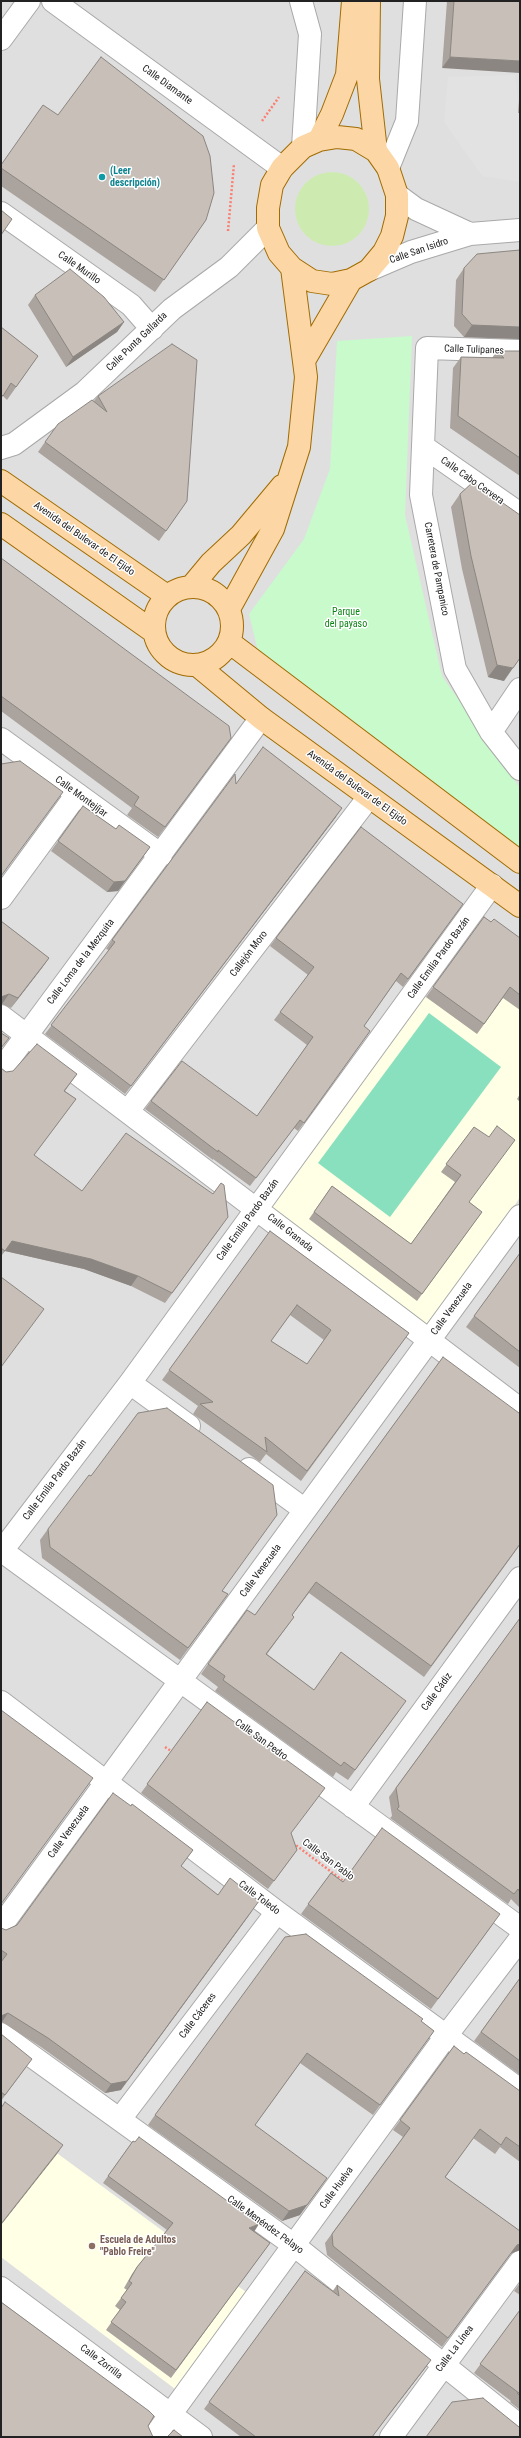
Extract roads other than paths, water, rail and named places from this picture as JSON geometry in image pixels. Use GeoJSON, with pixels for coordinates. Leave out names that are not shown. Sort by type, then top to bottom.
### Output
{"type":"FeatureCollection","features":[{"type":"Feature","properties":{"kind":"main road"},"geometry":{"type":"LineString","coordinates":[[353,1],[347,75],[332,114],[311,144],[282,168],[272,185],[268,208],[268,228],[279,253],[292,268],[312,281],[332,284],[360,275]]}},
{"type":"Feature","properties":{"kind":"main road"},"geometry":{"type":"LineString","coordinates":[[305,359],[360,275],[384,252],[392,236],[397,216],[397,195],[382,160],[368,79],[369,1]]}},
{"type":"Feature","properties":{"kind":"main road"},"geometry":{"type":"LineString","coordinates":[[311,144],[337,137],[356,139],[382,160]]}},
{"type":"Feature","properties":{"kind":"main road"},"geometry":{"type":"LineString","coordinates":[[229,609],[273,530],[288,478],[299,447],[306,377],[305,359],[292,268]]}},
{"type":"Feature","properties":{"kind":"main road"},"geometry":{"type":"LineString","coordinates":[[191,586],[211,563],[241,535],[288,478]]}},
{"type":"Feature","properties":{"kind":"main road","name":"Avenida del Bulevar de El Ejido"},"geometry":{"type":"LineString","coordinates":[[1,481],[167,596]]}},
{"type":"Feature","properties":{"kind":"main road","name":"Avenida del Bulevar de El Ejido"},"geometry":{"type":"LineString","coordinates":[[1,524],[154,632],[158,644],[165,653],[185,665],[197,665],[262,718],[520,906]]}},
{"type":"Feature","properties":{"kind":"main road"},"geometry":{"type":"LineString","coordinates":[[154,632],[154,619],[158,607],[167,596],[178,589],[191,586],[213,592],[229,609],[232,620],[229,642],[221,653],[210,661],[197,665]]}},
{"type":"Feature","properties":{"kind":"main road"},"geometry":{"type":"LineString","coordinates":[[229,642],[520,862]]}},
{"type":"Feature","properties":{"kind":"street"},"geometry":{"type":"LineString","coordinates":[[1,39],[29,1]]}},
{"type":"Feature","properties":{"kind":"street","name":"Calle Diamante"},"geometry":{"type":"LineString","coordinates":[[53,1],[282,168]]}},
{"type":"Feature","properties":{"kind":"street"},"geometry":{"type":"LineString","coordinates":[[301,1],[310,34],[311,144]]}},
{"type":"Feature","properties":{"kind":"street"},"geometry":{"type":"LineString","coordinates":[[382,160],[407,122],[415,1]]}},
{"type":"Feature","properties":{"kind":"street","name":"Calle San Isidro"},"geometry":{"type":"LineString","coordinates":[[397,195],[416,209],[470,234]]}},
{"type":"Feature","properties":{"kind":"street","name":"Calle Murillo"},"geometry":{"type":"LineString","coordinates":[[1,213],[131,305],[152,328]]}},
{"type":"Feature","properties":{"kind":"street","name":"Calle Punta Gallarda"},"geometry":{"type":"LineString","coordinates":[[1,448],[14,444],[85,392],[172,309],[229,267],[268,228]]}},
{"type":"Feature","properties":{"kind":"street","name":"Calle San Isidro"},"geometry":{"type":"LineString","coordinates":[[360,275],[411,252],[470,234],[520,230]]}},
{"type":"Feature","properties":{"kind":"street","name":"Calle Tulipanes"},"geometry":{"type":"LineString","coordinates":[[427,348],[520,351]]}},
{"type":"Feature","properties":{"kind":"street","name":"Carretera de Pampanico"},"geometry":{"type":"LineString","coordinates":[[427,348],[421,494],[455,669],[491,732],[520,769]]}},
{"type":"Feature","properties":{"kind":"street","name":"Calle Cabo Cervera"},"geometry":{"type":"LineString","coordinates":[[424,447],[520,514]]}},
{"type":"Feature","properties":{"kind":"street"},"geometry":{"type":"LineString","coordinates":[[491,732],[520,689]]}},
{"type":"Feature","properties":{"kind":"street","name":"Calle Loma de la Mezquita"},"geometry":{"type":"LineString","coordinates":[[1,1070],[262,718]]}},
{"type":"Feature","properties":{"kind":"street","name":"Calle Montejíjar"},"geometry":{"type":"LineString","coordinates":[[1,740],[161,855]]}},
{"type":"Feature","properties":{"kind":"street"},"geometry":{"type":"LineString","coordinates":[[1,898],[77,794]]}},
{"type":"Feature","properties":{"kind":"street","name":"Callejón Moro"},"geometry":{"type":"LineString","coordinates":[[128,1111],[369,796]]}},
{"type":"Feature","properties":{"kind":"street","name":"Calle Emilia Pardo Bazán"},"geometry":{"type":"LineString","coordinates":[[2,1551],[130,1383],[492,885]]}},
{"type":"Feature","properties":{"kind":"street","name":"Calle Granada"},"geometry":{"type":"LineString","coordinates":[[1,1016],[520,1409]]}},
{"type":"Feature","properties":{"kind":"street","name":"Calle Venezuela"},"geometry":{"type":"LineString","coordinates":[[1,1926],[181,1682],[520,1216]]}},
{"type":"Feature","properties":{"kind":"street"},"geometry":{"type":"LineString","coordinates":[[130,1383],[205,1437]]}},
{"type":"Feature","properties":{"kind":"street"},"geometry":{"type":"LineString","coordinates":[[230,1456],[305,1510]]}},
{"type":"Feature","properties":{"kind":"street","name":"Calle San Pedro"},"geometry":{"type":"LineString","coordinates":[[2,1551],[520,1928]]}},
{"type":"Feature","properties":{"kind":"street","name":"Calle Cádiz"},"geometry":{"type":"LineString","coordinates":[[353,1807],[520,1578]]}},
{"type":"Feature","properties":{"kind":"street","name":"Calle Toledo"},"geometry":{"type":"LineString","coordinates":[[1,1702],[277,1912],[520,2090]]}},
{"type":"Feature","properties":{"kind":"street","name":"Calle Cáceres"},"geometry":{"type":"LineString","coordinates":[[120,2119],[277,1912]]}},
{"type":"Feature","properties":{"kind":"street","name":"Calle Huelva"},"geometry":{"type":"LineString","coordinates":[[154,2437],[295,2246],[446,2036],[520,1939]]}},
{"type":"Feature","properties":{"kind":"street","name":"Calle Menéndez Pelayo"},"geometry":{"type":"LineString","coordinates":[[1,2034],[295,2246],[520,2426]]}},
{"type":"Feature","properties":{"kind":"street","name":"Calle La Línea"},"geometry":{"type":"LineString","coordinates":[[391,2437],[520,2262]]}},
{"type":"Feature","properties":{"kind":"street","name":"Calle Zorrilla"},"geometry":{"type":"LineString","coordinates":[[1,2288],[201,2437]]}},
{"type":"Feature","properties":{"kind":"place","name":"(Leer descripción)"},"geometry":{"type":"Point","coordinates":[102,177]}},
{"type":"Feature","properties":{"kind":"place","name":"Escuela de Adultos \"Pablo Freire\""},"geometry":{"type":"Point","coordinates":[92,2246]}},
{"type":"Feature","properties":{"kind":"park label","name":"Parque del payaso"},"geometry":{"type":"Point","coordinates":[346,618]}}]}
